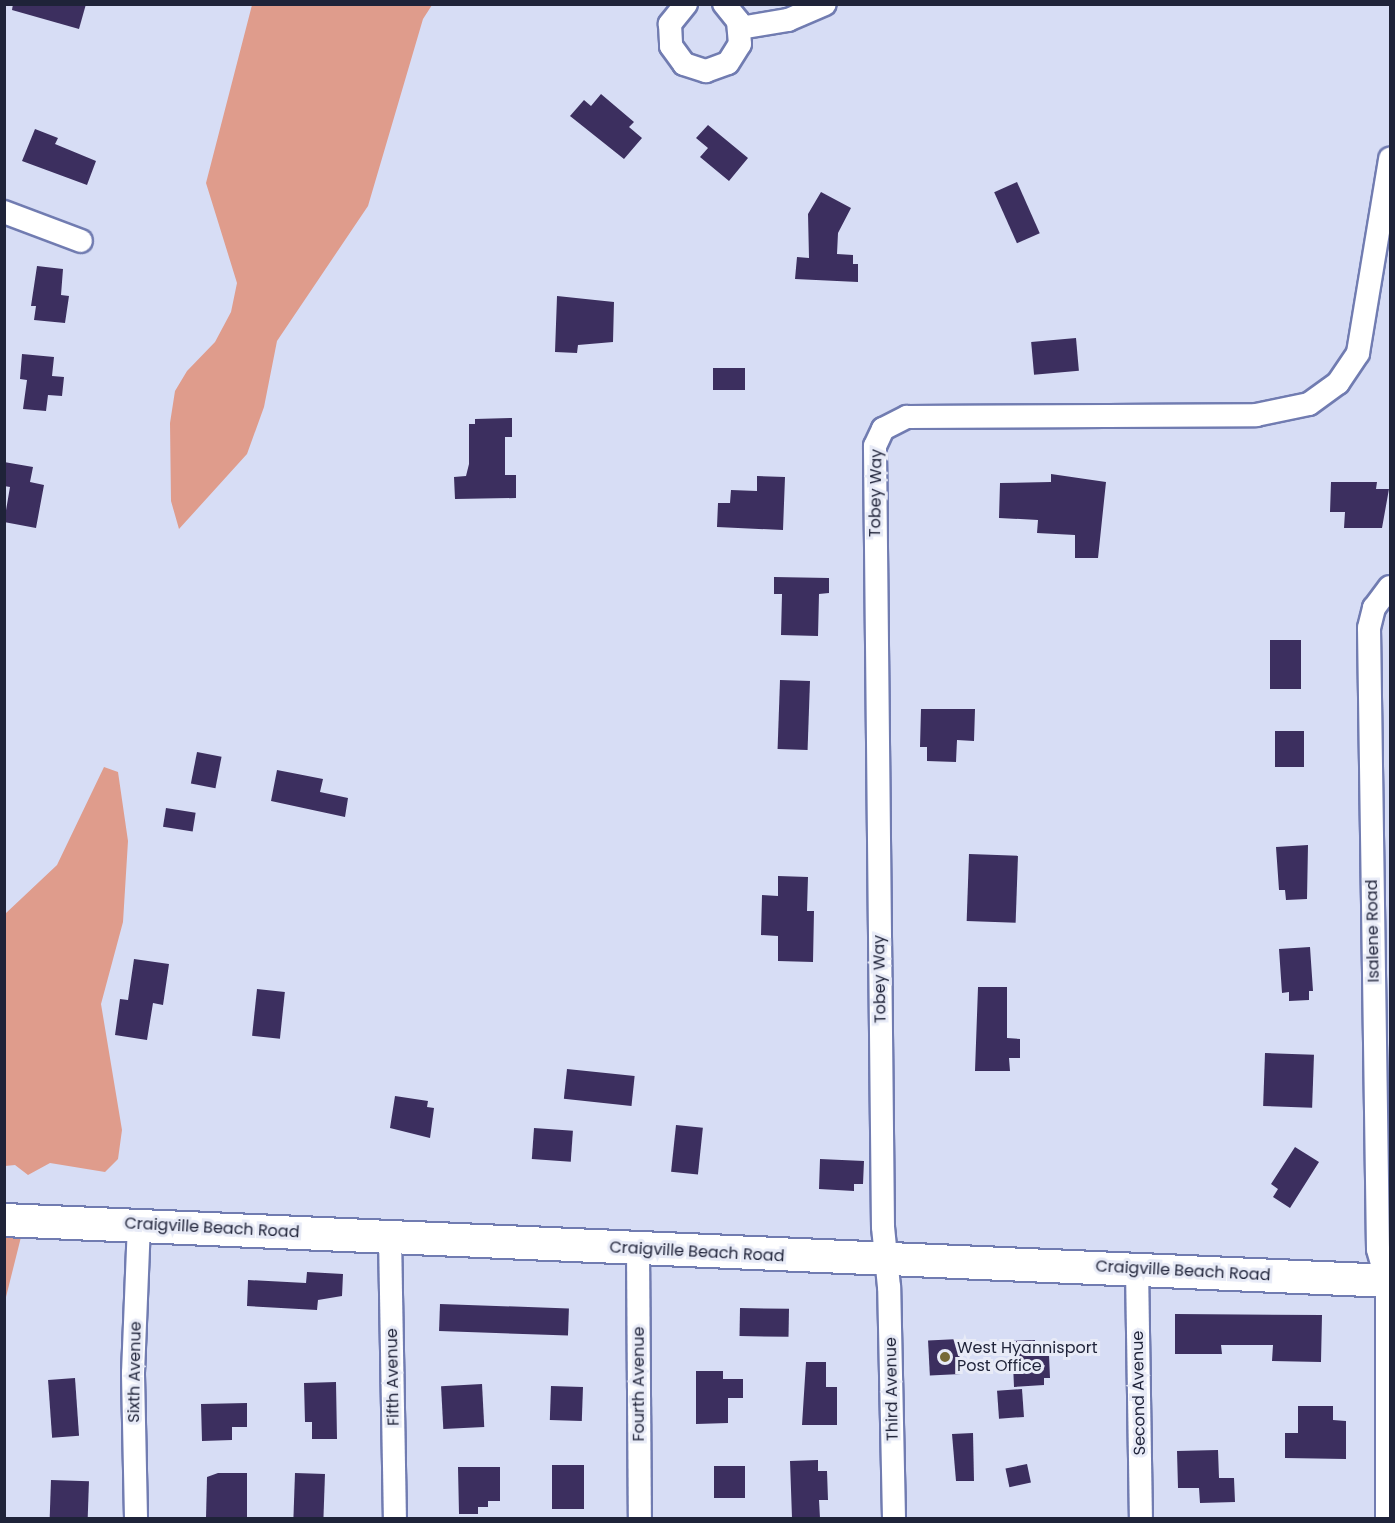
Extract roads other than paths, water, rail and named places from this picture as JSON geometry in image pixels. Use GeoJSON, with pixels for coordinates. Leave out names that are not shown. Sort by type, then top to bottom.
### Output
{"type":"FeatureCollection","features":[{"type":"Feature","properties":{"kind":"main road","name":"Craigville Beach Road"},"geometry":{"type":"LineString","coordinates":[[4,1220],[888,1260],[1137,1268],[1389,1281]]}},
{"type":"Feature","properties":{"kind":"street"},"geometry":{"type":"LineString","coordinates":[[686,4],[673,18],[669,39],[678,60],[691,68],[714,70],[728,63],[740,44],[740,28],[724,4]]}},
{"type":"Feature","properties":{"kind":"street"},"geometry":{"type":"LineString","coordinates":[[740,28],[788,20],[825,4]]}},
{"type":"Feature","properties":{"kind":"street","name":"Tobey Way"},"geometry":{"type":"LineString","coordinates":[[888,1260],[883,1227],[877,440],[889,424],[907,417],[1256,415],[1309,404],[1338,383],[1358,353],[1390,159]]}},
{"type":"Feature","properties":{"kind":"street"},"geometry":{"type":"LineString","coordinates":[[4,212],[81,241]]}},
{"type":"Feature","properties":{"kind":"street","name":"Isalene Road"},"geometry":{"type":"LineString","coordinates":[[1387,1518],[1389,1281],[1378,1249],[1381,824],[1369,628],[1374,608],[1390,587]]}},
{"type":"Feature","properties":{"kind":"street","name":"Sixth Avenue"},"geometry":{"type":"LineString","coordinates":[[136,1518],[133,1373],[139,1225]]}},
{"type":"Feature","properties":{"kind":"street","name":"Fifth Avenue"},"geometry":{"type":"LineString","coordinates":[[390,1236],[395,1518]]}},
{"type":"Feature","properties":{"kind":"street","name":"Fourth Avenue"},"geometry":{"type":"LineString","coordinates":[[638,1249],[640,1518]]}},
{"type":"Feature","properties":{"kind":"street","name":"Third Avenue"},"geometry":{"type":"LineString","coordinates":[[888,1260],[894,1518]]}},
{"type":"Feature","properties":{"kind":"street","name":"Second Avenue"},"geometry":{"type":"LineString","coordinates":[[1137,1268],[1141,1518]]}},
{"type":"Feature","properties":{"kind":"place","name":"West Hyannisport Post Office"},"geometry":{"type":"Point","coordinates":[945,1357]}}]}
